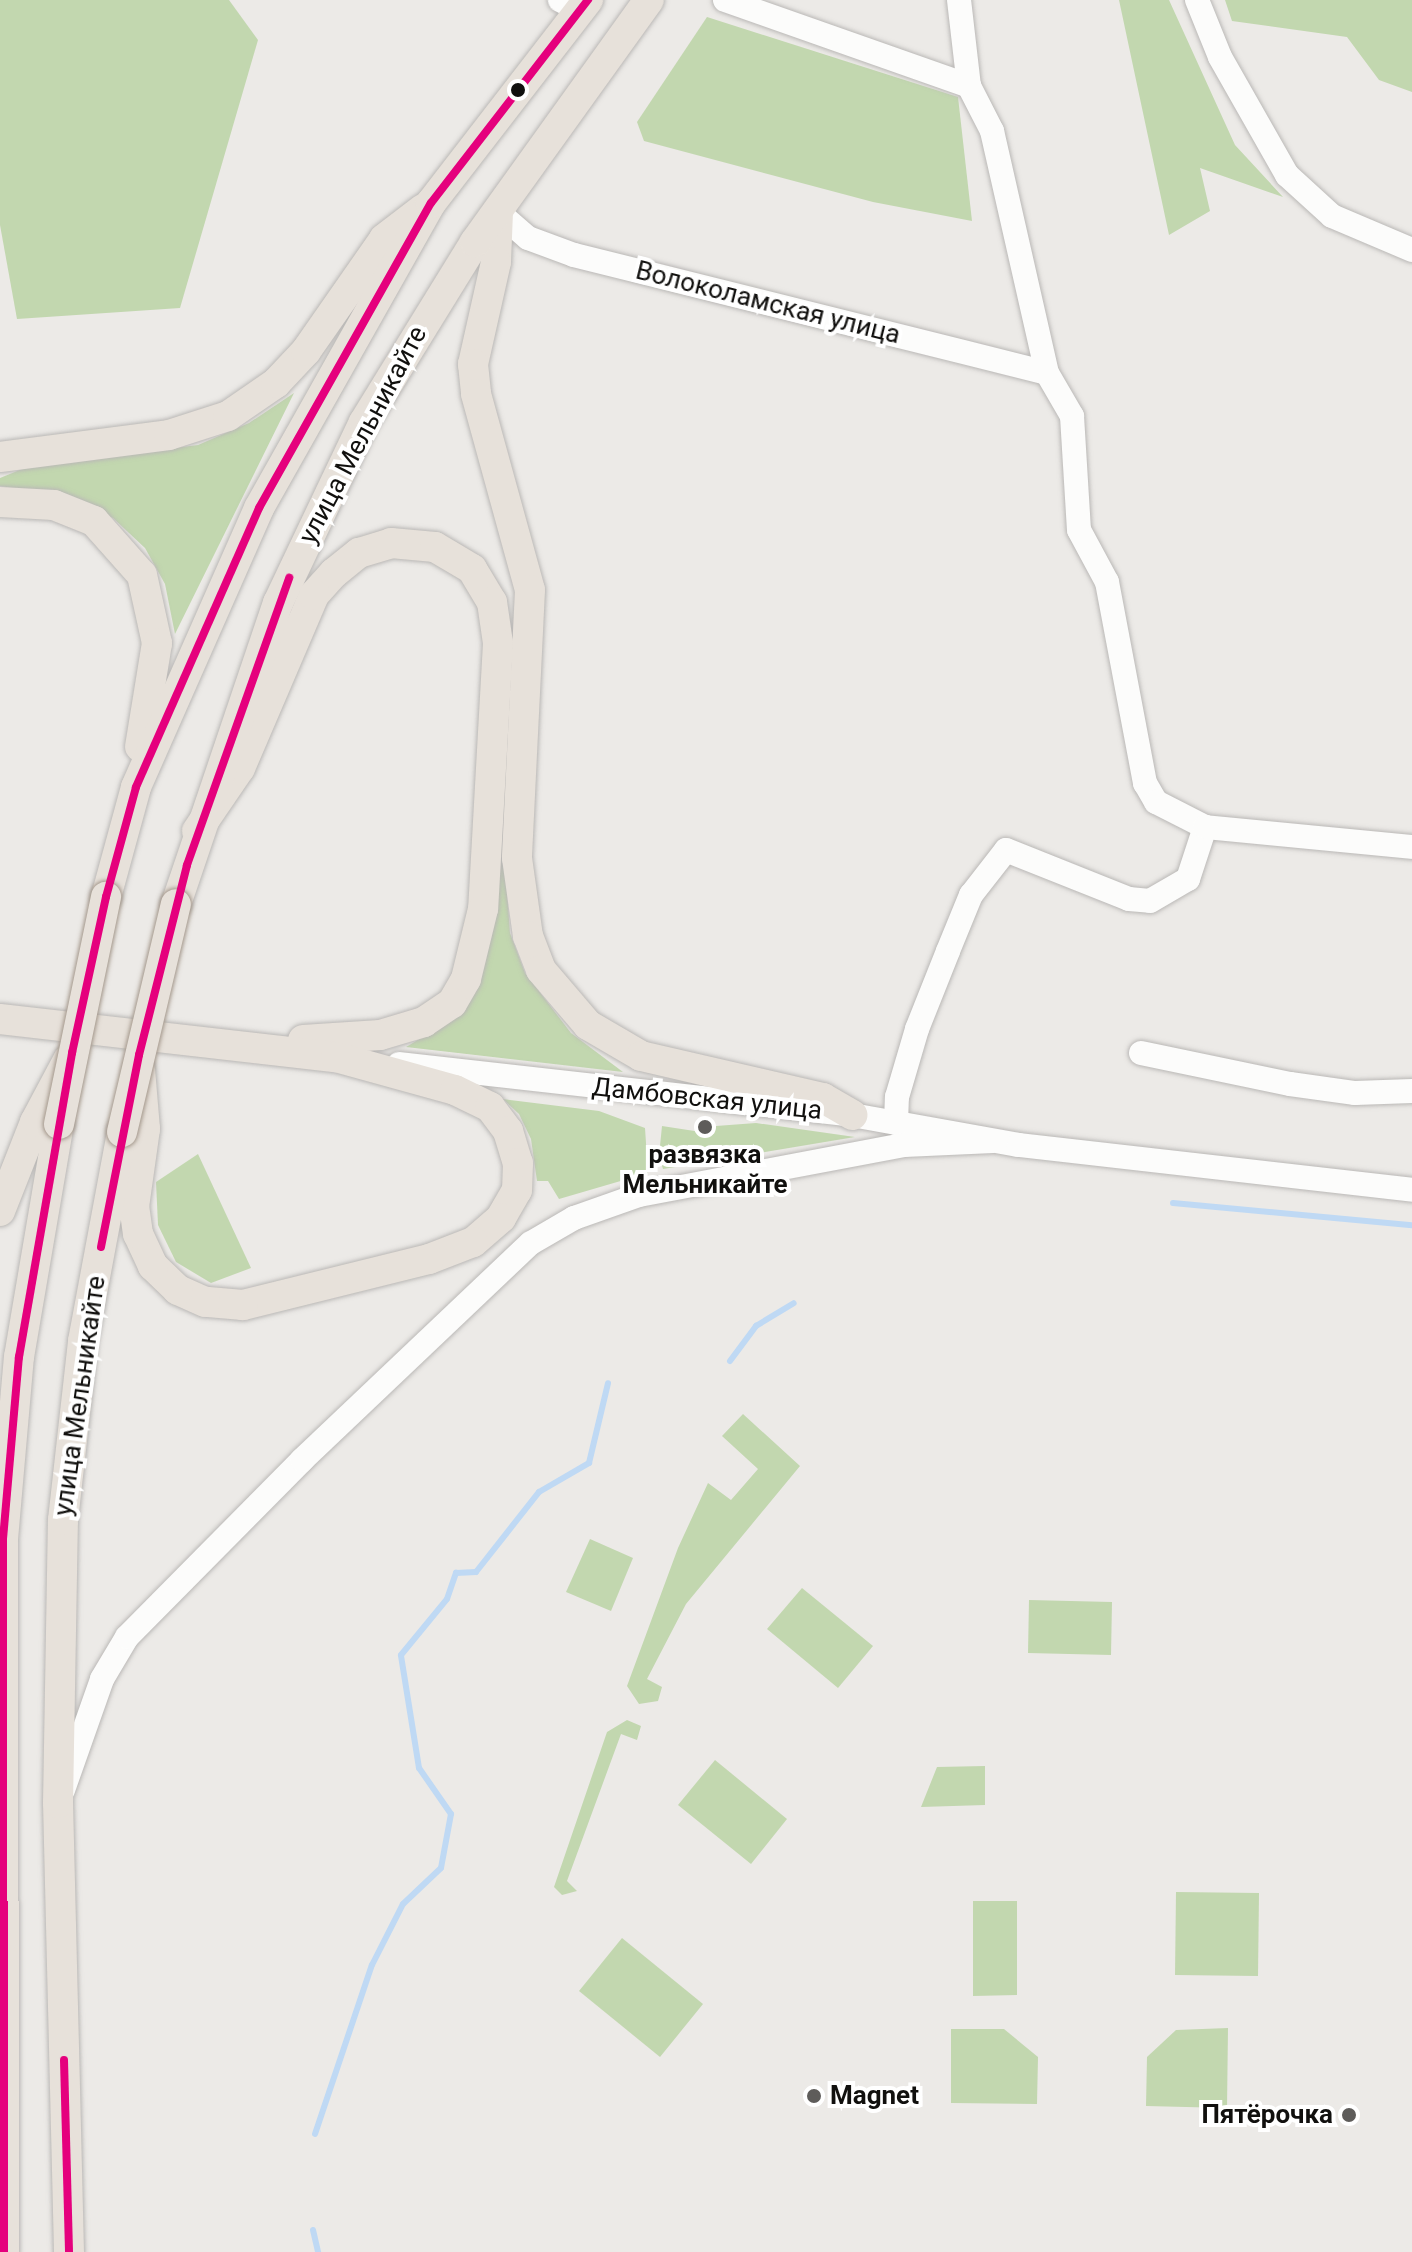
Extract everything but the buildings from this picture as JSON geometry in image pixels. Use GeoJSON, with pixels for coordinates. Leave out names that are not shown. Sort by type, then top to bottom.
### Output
{"type":"FeatureCollection","features":[{"type":"Feature","properties":{"kind":"main road","name":"улица Мельникайте"},"geometry":{"type":"LineString","coordinates":[[69,2252],[58,1803],[63,1520],[83,1341],[134,1130],[139,1055],[176,904],[197,831],[278,603],[308,534],[364,422],[433,304],[649,0]]}},
{"type":"Feature","properties":{"kind":"main road","name":"улица Мельникайте"},"geometry":{"type":"LineString","coordinates":[[4,2252],[2,1531],[47,1123],[72,1053],[106,897],[136,787],[259,508],[431,203],[576,3]]}},
{"type":"Feature","properties":{"kind":"main road"},"geometry":{"type":"LineString","coordinates":[[0,457],[169,435],[228,416],[276,383],[306,351],[384,239],[431,203]]}},
{"type":"Feature","properties":{"kind":"main road"},"geometry":{"type":"LineString","coordinates":[[498,212],[496,262],[473,364],[476,394],[530,590],[517,858],[519,896],[536,958],[562,999],[609,1041],[682,1069],[823,1098],[852,1115]]}},
{"type":"Feature","properties":{"kind":"main road"},"geometry":{"type":"LineString","coordinates":[[0,502],[54,505],[94,521],[142,575],[157,643],[136,787]]}},
{"type":"Feature","properties":{"kind":"main road"},"geometry":{"type":"LineString","coordinates":[[197,831],[240,768],[314,595],[334,573],[359,553],[391,543],[435,547],[472,569],[492,602],[498,643],[483,909],[466,979],[452,1003],[424,1022],[380,1035],[294,1041],[262,1049]]}},
{"type":"Feature","properties":{"kind":"main road","name":"Дамбовская улица"},"geometry":{"type":"LineString","coordinates":[[0,1019],[336,1057]]}},
{"type":"Feature","properties":{"kind":"main road"},"geometry":{"type":"LineString","coordinates":[[134,1130],[134,1207],[138,1234],[153,1266],[178,1290],[205,1302],[243,1305],[429,1259],[473,1242],[501,1218],[517,1190],[518,1163],[508,1131],[490,1107],[455,1090],[336,1057]]}},
{"type":"Feature","properties":{"kind":"main road"},"geometry":{"type":"LineString","coordinates":[[0,1211],[47,1123]]}},
{"type":"Feature","properties":{"kind":"street"},"geometry":{"type":"LineString","coordinates":[[725,0],[969,86]]}},
{"type":"Feature","properties":{"kind":"street"},"geometry":{"type":"LineString","coordinates":[[959,0],[969,86],[992,131],[1047,373],[1072,416],[1079,530],[1107,582],[1145,783],[1156,802],[1205,827],[1412,847]]}},
{"type":"Feature","properties":{"kind":"street"},"geometry":{"type":"LineString","coordinates":[[1197,0],[1220,57],[1287,175],[1332,216],[1412,250]]}},
{"type":"Feature","properties":{"kind":"street","name":"Волоколамская улица"},"geometry":{"type":"LineString","coordinates":[[498,212],[528,238],[574,255],[1047,373]]}},
{"type":"Feature","properties":{"kind":"street"},"geometry":{"type":"LineString","coordinates":[[896,1123],[897,1097],[917,1029],[948,951],[971,895],[1006,850],[1129,899],[1150,901],[1188,879],[1205,827]]}},
{"type":"Feature","properties":{"kind":"street"},"geometry":{"type":"LineString","coordinates":[[1141,1053],[1290,1084],[1355,1093],[1412,1091]]}},
{"type":"Feature","properties":{"kind":"street","name":"Дамбовская улица"},"geometry":{"type":"LineString","coordinates":[[336,1057],[852,1115],[993,1141],[1412,1190]]}},
{"type":"Feature","properties":{"kind":"street"},"geometry":{"type":"LineString","coordinates":[[58,1803],[102,1679],[127,1637],[302,1460],[498,1269],[574,1218],[639,1195],[837,1155],[904,1145],[993,1141]]}},
{"type":"Feature","properties":{"kind":"green space"},"geometry":{"type":"Polygon","coordinates":[[[0,0],[229,0],[258,40],[180,308],[17,319],[0,225],[0,0]]]}},
{"type":"Feature","properties":{"kind":"green space"},"geometry":{"type":"Polygon","coordinates":[[[1119,0],[1169,0],[1235,145],[1283,197],[1200,168],[1210,211],[1169,235],[1119,0]]]}},
{"type":"Feature","properties":{"kind":"green space"},"geometry":{"type":"Polygon","coordinates":[[[1225,0],[1412,0],[1412,92],[1379,80],[1347,37],[1232,21],[1225,0]]]}},
{"type":"Feature","properties":{"kind":"green space"},"geometry":{"type":"Polygon","coordinates":[[[707,17],[958,97],[972,221],[873,202],[644,141],[637,122],[707,17]]]}},
{"type":"Feature","properties":{"kind":"green space"},"geometry":{"type":"Polygon","coordinates":[[[294,393],[175,634],[165,584],[145,548],[113,518],[71,497],[0,486],[0,478],[27,467],[198,445],[249,423],[294,393]]]}},
{"type":"Feature","properties":{"kind":"green space"},"geometry":{"type":"Polygon","coordinates":[[[496,851],[504,852],[510,933],[525,973],[571,1033],[623,1072],[406,1047],[443,1025],[496,851]]]}},
{"type":"Feature","properties":{"kind":"green space"},"geometry":{"type":"Polygon","coordinates":[[[503,1099],[599,1111],[645,1128],[648,1173],[559,1199],[548,1181],[537,1181],[531,1139],[519,1114],[503,1099]]]}},
{"type":"Feature","properties":{"kind":"green space"},"geometry":{"type":"Polygon","coordinates":[[[756,1123],[855,1137],[663,1169],[659,1156],[662,1126],[714,1134],[716,1126],[756,1123]]]}},
{"type":"Feature","properties":{"kind":"green space"},"geometry":{"type":"Polygon","coordinates":[[[198,1154],[251,1268],[211,1283],[176,1262],[158,1225],[156,1182],[198,1154]]]}},
{"type":"Feature","properties":{"kind":"green space"},"geometry":{"type":"Polygon","coordinates":[[[743,1414],[800,1466],[686,1604],[647,1679],[662,1687],[658,1701],[639,1704],[627,1686],[678,1548],[708,1483],[731,1500],[758,1469],[722,1436],[743,1414]]]}},
{"type":"Feature","properties":{"kind":"green space"},"geometry":{"type":"Polygon","coordinates":[[[590,1539],[633,1558],[611,1611],[566,1592],[590,1539]]]}},
{"type":"Feature","properties":{"kind":"green space"},"geometry":{"type":"Polygon","coordinates":[[[802,1588],[873,1646],[838,1688],[767,1629],[802,1588]]]}},
{"type":"Feature","properties":{"kind":"green space"},"geometry":{"type":"Polygon","coordinates":[[[1029,1600],[1112,1602],[1111,1655],[1028,1653],[1029,1600]]]}},
{"type":"Feature","properties":{"kind":"green space"},"geometry":{"type":"Polygon","coordinates":[[[627,1720],[641,1726],[637,1740],[621,1734],[567,1881],[577,1891],[562,1895],[554,1887],[607,1732],[627,1720]]]}},
{"type":"Feature","properties":{"kind":"green space"},"geometry":{"type":"Polygon","coordinates":[[[715,1760],[787,1819],[751,1864],[678,1805],[715,1760]]]}},
{"type":"Feature","properties":{"kind":"green space"},"geometry":{"type":"Polygon","coordinates":[[[985,1766],[985,1805],[921,1807],[937,1767],[985,1766]]]}},
{"type":"Feature","properties":{"kind":"green space"},"geometry":{"type":"Polygon","coordinates":[[[1176,1892],[1259,1893],[1258,1976],[1175,1975],[1176,1892]]]}},
{"type":"Feature","properties":{"kind":"green space"},"geometry":{"type":"Polygon","coordinates":[[[973,1901],[1017,1901],[1017,1995],[973,1996],[973,1901]]]}},
{"type":"Feature","properties":{"kind":"green space"},"geometry":{"type":"Polygon","coordinates":[[[622,1938],[703,2004],[660,2057],[579,1991],[622,1938]]]}},
{"type":"Feature","properties":{"kind":"green space"},"geometry":{"type":"Polygon","coordinates":[[[1228,2028],[1227,2108],[1146,2106],[1147,2057],[1176,2030],[1228,2028]]]}},
{"type":"Feature","properties":{"kind":"green space"},"geometry":{"type":"Polygon","coordinates":[[[951,2029],[1004,2029],[1038,2057],[1037,2104],[951,2103],[951,2029]]]}},
{"type":"Feature","properties":{"kind":"waterway"},"geometry":{"type":"LineString","coordinates":[[1173,1203],[1412,1225]]}},
{"type":"Feature","properties":{"kind":"waterway"},"geometry":{"type":"LineString","coordinates":[[730,1361],[756,1326],[794,1303]]}},
{"type":"Feature","properties":{"kind":"waterway"},"geometry":{"type":"LineString","coordinates":[[315,2134],[372,1965],[403,1904],[441,1868],[451,1814],[419,1768],[401,1655],[447,1599],[456,1573],[476,1572],[539,1492],[589,1463],[608,1383]]}},
{"type":"Feature","properties":{"kind":"waterway"},"geometry":{"type":"LineString","coordinates":[[313,2230],[318,2252]]}},
{"type":"Feature","properties":{"kind":"transit line"},"geometry":{"type":"LineString","coordinates":[[4,2252],[3,1539],[19,1357],[72,1053],[106,897],[136,787],[259,508],[431,203],[588,0]]}},
{"type":"Feature","properties":{"kind":"transit line"},"geometry":{"type":"LineString","coordinates":[[101,1247],[139,1055],[187,865],[289,578]]}},
{"type":"Feature","properties":{"kind":"transit line"},"geometry":{"type":"LineString","coordinates":[[64,2060],[69,2252]]}},
{"type":"Feature","properties":{"kind":"place","name":"развязка Мельникайте"},"geometry":{"type":"Point","coordinates":[705,1127]}},
{"type":"Feature","properties":{"kind":"place","name":"Magnet"},"geometry":{"type":"Point","coordinates":[814,2096]}},
{"type":"Feature","properties":{"kind":"place","name":"Пятёрочка"},"geometry":{"type":"Point","coordinates":[1349,2115]}}]}
